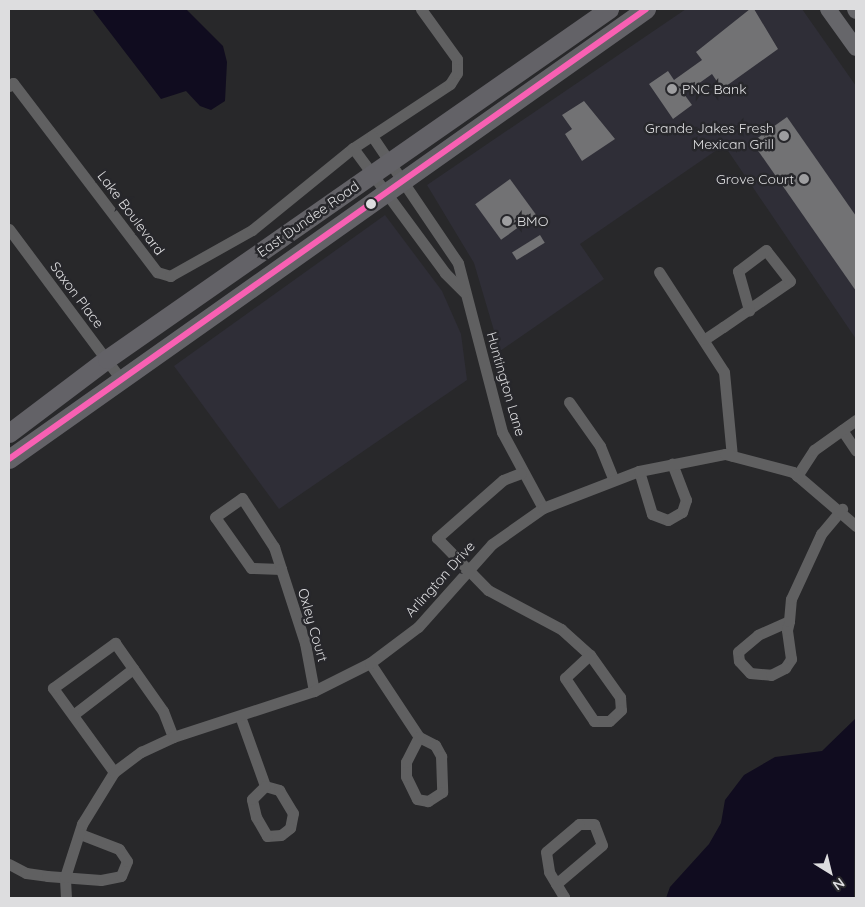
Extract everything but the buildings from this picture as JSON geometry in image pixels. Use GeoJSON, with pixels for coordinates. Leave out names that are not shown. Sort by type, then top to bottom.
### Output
{"type":"FeatureCollection","features":[{"type":"Feature","properties":{"kind":"main road","name":"East Dundee Road"},"geometry":{"type":"LineString","coordinates":[[9,433],[107,359],[610,9]]}},
{"type":"Feature","properties":{"kind":"main road","name":"East Dundee Road"},"geometry":{"type":"LineString","coordinates":[[9,459],[386,190],[646,9]]}},
{"type":"Feature","properties":{"kind":"main road"},"geometry":{"type":"LineString","coordinates":[[828,9],[856,48]]}},
{"type":"Feature","properties":{"kind":"street","name":"Lake Boulevard"},"geometry":{"type":"LineString","coordinates":[[9,86],[13,83],[158,272],[170,276],[252,230],[353,148],[450,84],[457,73],[457,59],[421,9]]}},
{"type":"Feature","properties":{"kind":"street"},"geometry":{"type":"LineString","coordinates":[[372,136],[392,160]]}},
{"type":"Feature","properties":{"kind":"street"},"geometry":{"type":"LineString","coordinates":[[353,148],[375,173],[444,273],[464,292]]}},
{"type":"Feature","properties":{"kind":"street","name":"Huntington Lane"},"geometry":{"type":"LineString","coordinates":[[392,160],[458,264],[502,432],[521,474],[543,508]]}},
{"type":"Feature","properties":{"kind":"street","name":"Saxon Place"},"geometry":{"type":"LineString","coordinates":[[9,229],[121,379]]}},
{"type":"Feature","properties":{"kind":"street"},"geometry":{"type":"LineString","coordinates":[[705,339],[749,310],[790,281],[766,250],[738,271],[749,310]]}},
{"type":"Feature","properties":{"kind":"street"},"geometry":{"type":"LineString","coordinates":[[659,272],[705,339],[724,372],[732,456]]}},
{"type":"Feature","properties":{"kind":"street"},"geometry":{"type":"LineString","coordinates":[[568,402],[600,446],[613,479]]}},
{"type":"Feature","properties":{"kind":"street"},"geometry":{"type":"LineString","coordinates":[[797,476],[814,450],[856,420]]}},
{"type":"Feature","properties":{"kind":"street"},"geometry":{"type":"LineString","coordinates":[[842,430],[856,451]]}},
{"type":"Feature","properties":{"kind":"street","name":"Arlington Drive"},"geometry":{"type":"LineString","coordinates":[[66,898],[65,877],[80,834],[114,772],[141,752],[173,737],[314,691],[370,663],[418,627],[492,544],[543,508],[613,479],[639,471],[672,464],[732,456],[797,476],[842,509],[856,526]]}},
{"type":"Feature","properties":{"kind":"street"},"geometry":{"type":"LineString","coordinates":[[639,471],[652,514],[668,520],[682,512],[686,500],[672,464]]}},
{"type":"Feature","properties":{"kind":"street"},"geometry":{"type":"LineString","coordinates":[[521,474],[503,480],[437,538],[466,571],[488,590],[561,629],[590,655],[620,697],[621,710],[609,721],[594,721],[565,678],[590,655]]}},
{"type":"Feature","properties":{"kind":"street","name":"Oxley Court"},"geometry":{"type":"LineString","coordinates":[[281,569],[251,568],[215,517],[242,498],[274,546],[305,643],[314,691]]}},
{"type":"Feature","properties":{"kind":"street"},"geometry":{"type":"LineString","coordinates":[[789,621],[758,635],[738,652],[739,661],[750,673],[771,675],[785,668],[792,647],[789,621],[791,599],[821,534],[842,509]]}},
{"type":"Feature","properties":{"kind":"street"},"geometry":{"type":"LineString","coordinates":[[114,772],[53,688],[115,643],[163,711],[173,737]]}},
{"type":"Feature","properties":{"kind":"street"},"geometry":{"type":"LineString","coordinates":[[370,663],[419,737],[435,745],[443,770],[442,792],[428,801],[417,799],[406,776],[406,762],[419,737]]}},
{"type":"Feature","properties":{"kind":"street"},"geometry":{"type":"LineString","coordinates":[[73,715],[133,669]]}},
{"type":"Feature","properties":{"kind":"street"},"geometry":{"type":"LineString","coordinates":[[240,716],[265,786]]}},
{"type":"Feature","properties":{"kind":"street"},"geometry":{"type":"LineString","coordinates":[[265,786],[279,790],[294,813],[290,828],[281,835],[267,836],[256,816],[252,799],[265,786]]}},
{"type":"Feature","properties":{"kind":"street"},"geometry":{"type":"LineString","coordinates":[[556,884],[602,845],[594,824],[579,824],[546,852],[556,884],[564,898]]}},
{"type":"Feature","properties":{"kind":"street"},"geometry":{"type":"LineString","coordinates":[[9,864],[26,874],[101,880],[121,876],[126,868],[119,849],[80,834]]}},
{"type":"Feature","properties":{"kind":"shaded area"},"geometry":{"type":"Polygon","coordinates":[[[92,9],[186,9],[223,46],[227,62],[225,101],[211,110],[200,106],[186,91],[161,99],[92,9]]]}},
{"type":"Feature","properties":{"kind":"shaded area"},"geometry":{"type":"Polygon","coordinates":[[[686,9],[802,9],[856,86],[856,339],[724,145],[580,244],[604,279],[500,351],[474,263],[427,185],[686,9]]]}},
{"type":"Feature","properties":{"kind":"shaded area"},"geometry":{"type":"Polygon","coordinates":[[[385,215],[442,291],[461,334],[467,380],[279,509],[174,366],[385,215]]]}},
{"type":"Feature","properties":{"kind":"shaded area"},"geometry":{"type":"Polygon","coordinates":[[[856,718],[854,898],[666,898],[670,887],[709,844],[721,823],[725,800],[744,775],[775,757],[822,751],[856,718]]]}},
{"type":"Feature","properties":{"kind":"transit line"},"geometry":{"type":"LineString","coordinates":[[9,459],[646,9]]}},
{"type":"Feature","properties":{"kind":"place","name":"PNC Bank"},"geometry":{"type":"Point","coordinates":[672,89]}},
{"type":"Feature","properties":{"kind":"place","name":"Grande Jakes Fresh Mexican Grill"},"geometry":{"type":"Point","coordinates":[784,136]}},
{"type":"Feature","properties":{"kind":"place","name":"Grove Court"},"geometry":{"type":"Point","coordinates":[804,179]}},
{"type":"Feature","properties":{"kind":"place","name":"BMO"},"geometry":{"type":"Point","coordinates":[507,221]}}]}
